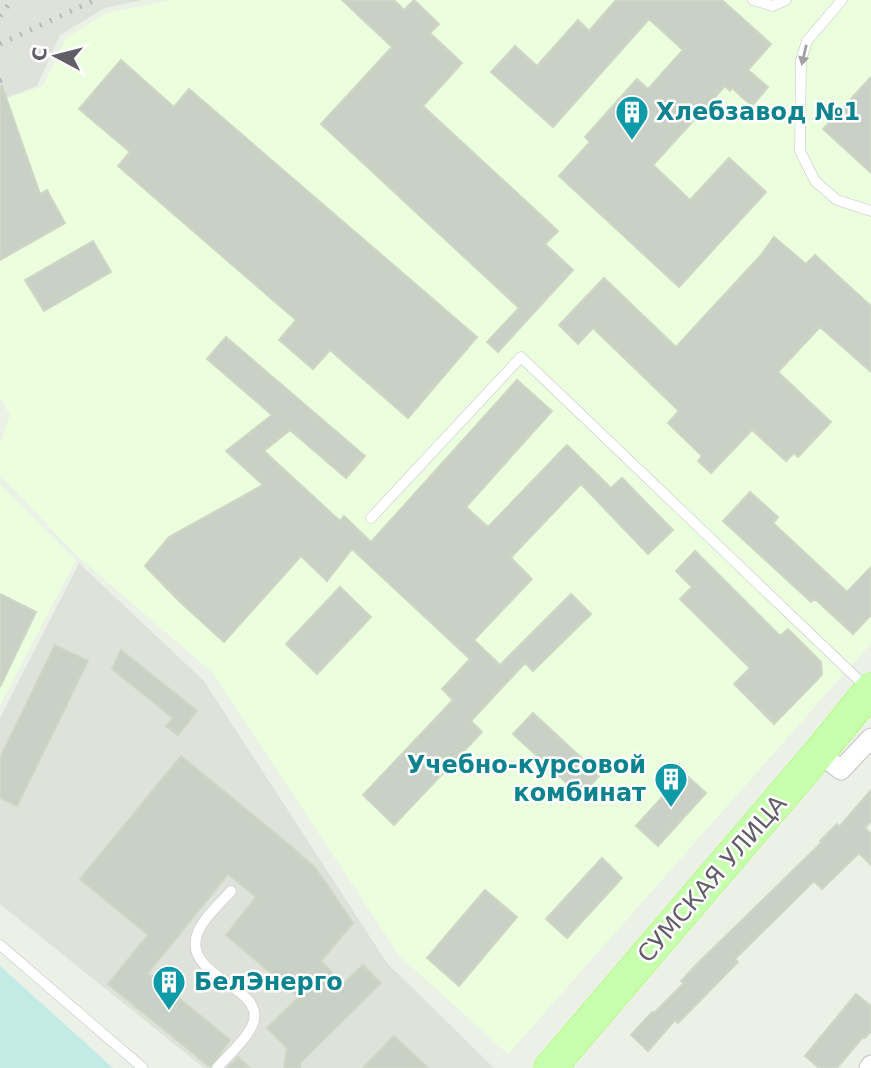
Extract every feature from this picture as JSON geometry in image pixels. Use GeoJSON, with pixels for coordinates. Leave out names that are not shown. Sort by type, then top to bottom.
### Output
{"type":"FeatureCollection","features":[{"type":"Feature","properties":{"kind":"main road","name":"СУМСКАЯ УЛИЦА"},"geometry":{"type":"LineString","coordinates":[[550,1068],[870,690]]}},
{"type":"Feature","properties":{"kind":"street"},"geometry":{"type":"LineString","coordinates":[[819,753],[841,770],[871,738]]}},
{"type":"Feature","properties":{"kind":"lane"},"geometry":{"type":"LineString","coordinates":[[752,0],[773,6],[786,0]]}},
{"type":"Feature","properties":{"kind":"lane"},"geometry":{"type":"LineString","coordinates":[[842,0],[807,41],[801,60],[800,151],[815,181],[837,200],[871,211]]}},
{"type":"Feature","properties":{"kind":"lane"},"geometry":{"type":"LineString","coordinates":[[371,517],[521,357],[870,690]]}},
{"type":"Feature","properties":{"kind":"lane"},"geometry":{"type":"LineString","coordinates":[[218,1068],[251,1027],[254,1015],[249,1000],[209,970],[197,954],[196,938],[204,923],[231,891]]}},
{"type":"Feature","properties":{"kind":"lane"},"geometry":{"type":"LineString","coordinates":[[0,945],[143,1068]]}},
{"type":"Feature","properties":{"kind":"shaded area"},"geometry":{"type":"Polygon","coordinates":[[[0,0],[143,0],[105,8],[60,35],[37,86],[0,100],[0,0]]]}},
{"type":"Feature","properties":{"kind":"shaded area"},"geometry":{"type":"Polygon","coordinates":[[[172,0],[871,0],[871,643],[508,1054],[399,955],[213,673],[75,554],[0,475],[0,444],[10,415],[0,397],[0,101],[43,86],[66,38],[107,13],[172,0]]]}},
{"type":"Feature","properties":{"kind":"shaded area"},"geometry":{"type":"Polygon","coordinates":[[[0,484],[76,560],[0,705],[0,484]]]}},
{"type":"Feature","properties":{"kind":"shaded area"},"geometry":{"type":"Polygon","coordinates":[[[79,563],[204,681],[387,963],[494,1068],[204,1068],[0,904],[0,718],[79,563]]]}},
{"type":"Feature","properties":{"kind":"shaded area"},"geometry":{"type":"Polygon","coordinates":[[[0,966],[113,1068],[0,1068],[0,966]]]}},
{"type":"Feature","properties":{"kind":"building"},"geometry":{"type":"Polygon","coordinates":[[[342,0],[394,0],[404,10],[414,0],[439,24],[430,33],[462,63],[423,106],[558,231],[545,244],[573,270],[498,352],[487,342],[519,308],[321,124],[392,47],[342,0]]]}},
{"type":"Feature","properties":{"kind":"building"},"geometry":{"type":"Polygon","coordinates":[[[616,0],[722,0],[771,44],[748,70],[768,87],[752,106],[732,88],[730,91],[725,86],[653,165],[690,200],[729,158],[766,192],[679,287],[559,176],[590,142],[585,137],[637,79],[648,89],[683,50],[649,19],[553,127],[491,72],[515,46],[537,66],[578,20],[589,31],[616,0]]]}},
{"type":"Feature","properties":{"kind":"building"},"geometry":{"type":"Polygon","coordinates":[[[121,60],[174,107],[189,89],[477,337],[408,418],[330,350],[313,369],[279,340],[296,320],[118,166],[130,152],[79,109],[121,60]]]}},
{"type":"Feature","properties":{"kind":"building"},"geometry":{"type":"Polygon","coordinates":[[[871,77],[871,173],[823,129],[871,77]]]}},
{"type":"Feature","properties":{"kind":"building"},"geometry":{"type":"Polygon","coordinates":[[[0,86],[40,194],[47,190],[65,223],[0,260],[0,86]]]}},
{"type":"Feature","properties":{"kind":"building"},"geometry":{"type":"Polygon","coordinates":[[[774,237],[806,264],[815,255],[871,306],[871,372],[820,327],[778,372],[831,422],[798,457],[794,453],[786,461],[752,430],[711,473],[698,461],[702,456],[668,423],[679,411],[593,328],[578,344],[559,325],[604,278],[676,347],[761,255],[774,237]]]}},
{"type":"Feature","properties":{"kind":"building"},"geometry":{"type":"Polygon","coordinates":[[[93,241],[111,272],[44,311],[25,280],[93,241]]]}},
{"type":"Feature","properties":{"kind":"building"},"geometry":{"type":"Polygon","coordinates":[[[226,337],[365,456],[346,478],[290,430],[264,451],[340,521],[344,516],[371,542],[517,380],[552,411],[466,507],[488,527],[567,445],[611,488],[622,478],[673,530],[648,554],[581,484],[516,552],[511,558],[532,579],[474,640],[500,665],[571,594],[591,614],[533,671],[525,663],[471,721],[482,732],[394,825],[363,795],[453,700],[442,689],[470,659],[352,549],[327,581],[301,556],[224,642],[145,566],[169,537],[263,485],[226,451],[272,415],[207,359],[226,337]]]}},
{"type":"Feature","properties":{"kind":"building"},"geometry":{"type":"Polygon","coordinates":[[[750,492],[778,517],[773,523],[847,592],[871,567],[871,615],[853,634],[815,599],[811,602],[723,521],[750,492]]]}},
{"type":"Feature","properties":{"kind":"building"},"geometry":{"type":"Polygon","coordinates":[[[695,551],[780,636],[788,629],[821,662],[822,674],[774,724],[734,684],[750,668],[680,599],[692,587],[676,571],[695,551]]]}},
{"type":"Feature","properties":{"kind":"building"},"geometry":{"type":"Polygon","coordinates":[[[340,587],[371,617],[317,674],[286,644],[340,587]]]}},
{"type":"Feature","properties":{"kind":"building"},"geometry":{"type":"Polygon","coordinates":[[[0,594],[36,612],[0,687],[0,594]]]}},
{"type":"Feature","properties":{"kind":"building"},"geometry":{"type":"Polygon","coordinates":[[[55,645],[88,661],[17,806],[0,798],[0,758],[55,645]]]}},
{"type":"Feature","properties":{"kind":"building"},"geometry":{"type":"Polygon","coordinates":[[[121,650],[197,711],[178,735],[166,726],[173,718],[112,669],[121,650]]]}},
{"type":"Feature","properties":{"kind":"building"},"geometry":{"type":"Polygon","coordinates":[[[533,713],[600,775],[581,796],[513,734],[533,713]]]}},
{"type":"Feature","properties":{"kind":"building"},"geometry":{"type":"Polygon","coordinates":[[[181,756],[292,847],[315,868],[328,886],[353,923],[321,961],[343,984],[363,965],[381,983],[301,1062],[300,1068],[284,1068],[287,1048],[267,1028],[299,997],[226,935],[256,897],[228,874],[148,973],[230,1040],[210,1067],[108,984],[148,935],[80,879],[181,756]]]}},
{"type":"Feature","properties":{"kind":"building","name":"Учебно-курсовой комбинат"},"geometry":{"type":"Polygon","coordinates":[[[684,773],[706,793],[658,846],[636,826],[684,773]]]}},
{"type":"Feature","properties":{"kind":"building"},"geometry":{"type":"Polygon","coordinates":[[[871,790],[871,821],[865,828],[871,834],[871,865],[859,853],[822,889],[814,881],[735,959],[738,962],[678,1023],[675,1020],[648,1051],[631,1035],[684,983],[681,981],[698,963],[821,843],[837,824],[839,827],[871,790]]]}},
{"type":"Feature","properties":{"kind":"building"},"geometry":{"type":"Polygon","coordinates":[[[602,858],[622,878],[567,938],[546,919],[602,858]]]}},
{"type":"Feature","properties":{"kind":"building"},"geometry":{"type":"Polygon","coordinates":[[[485,890],[517,917],[459,986],[427,958],[485,890]]]}},
{"type":"Feature","properties":{"kind":"building"},"geometry":{"type":"Polygon","coordinates":[[[856,994],[871,1006],[871,1031],[837,1068],[819,1068],[805,1056],[856,994]]]}},
{"type":"Feature","properties":{"kind":"building"},"geometry":{"type":"Polygon","coordinates":[[[394,1036],[428,1068],[363,1068],[394,1036]]]}},
{"type":"Feature","properties":{"kind":"building"},"geometry":{"type":"Polygon","coordinates":[[[238,1057],[250,1068],[227,1068],[238,1057]]]}},
{"type":"Feature","properties":{"kind":"railway"},"geometry":{"type":"LineString","coordinates":[[0,16],[12,0]]}},
{"type":"Feature","properties":{"kind":"railway"},"geometry":{"type":"LineString","coordinates":[[0,44],[95,0]]}},
{"type":"Feature","properties":{"kind":"railway"},"geometry":{"type":"LineString","coordinates":[[0,81],[6,79]]}},
{"type":"Feature","properties":{"kind":"place","name":"Хлебзавод №1"},"geometry":{"type":"Point","coordinates":[632,142]}},
{"type":"Feature","properties":{"kind":"place","name":"Учебно-курсовой комбинат"},"geometry":{"type":"Point","coordinates":[671,809]}},
{"type":"Feature","properties":{"kind":"place","name":"БелЭнерго"},"geometry":{"type":"Point","coordinates":[169,1012]}}]}
